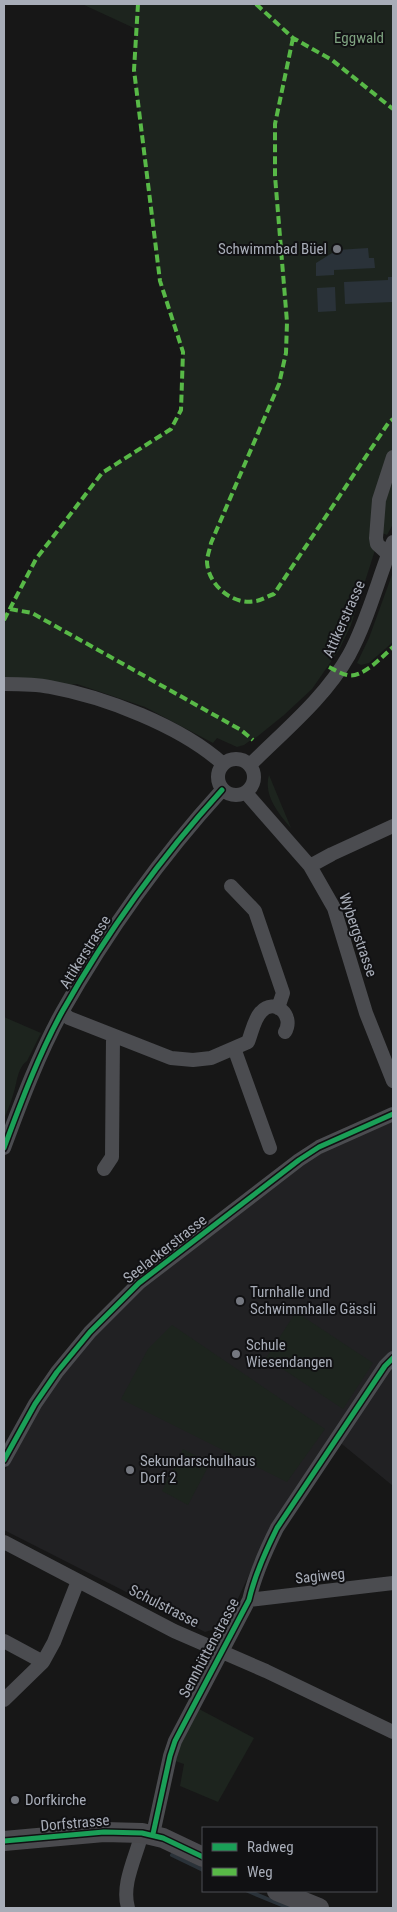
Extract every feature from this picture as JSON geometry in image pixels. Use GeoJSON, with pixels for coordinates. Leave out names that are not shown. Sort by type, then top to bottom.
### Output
{"type":"FeatureCollection","features":[{"type":"Feature","properties":{"kind":"main road","name":"Dorfstrasse"},"geometry":{"type":"LineString","coordinates":[[4,1841],[104,1832],[147,1834],[202,1857]]}},
{"type":"Feature","properties":{"kind":"main road"},"geometry":{"type":"LineString","coordinates":[[279,1892],[319,1908]]}},
{"type":"Feature","properties":{"kind":"street"},"geometry":{"type":"LineString","coordinates":[[391,548],[377,544],[376,538],[380,500],[393,457]]}},
{"type":"Feature","properties":{"kind":"street","name":"Attikerstrasse"},"geometry":{"type":"LineString","coordinates":[[250,765],[317,699],[339,671],[366,618],[391,548]]}},
{"type":"Feature","properties":{"kind":"street"},"geometry":{"type":"LineString","coordinates":[[4,684],[49,687],[103,700],[164,726],[210,752],[223,764]]}},
{"type":"Feature","properties":{"kind":"street"},"geometry":{"type":"LineString","coordinates":[[236,759],[250,765],[254,777],[253,783],[246,793],[240,796],[233,796],[222,790],[219,785],[218,774],[223,764],[229,760],[236,759]]}},
{"type":"Feature","properties":{"kind":"street","name":"Attikerstrasse"},"geometry":{"type":"LineString","coordinates":[[4,1148],[49,1037],[99,949],[177,841],[222,790]]}},
{"type":"Feature","properties":{"kind":"street","name":"Wybergstrasse"},"geometry":{"type":"LineString","coordinates":[[246,793],[310,866],[334,908],[366,1013],[393,1081]]}},
{"type":"Feature","properties":{"kind":"street"},"geometry":{"type":"LineString","coordinates":[[310,866],[393,826]]}},
{"type":"Feature","properties":{"kind":"street"},"geometry":{"type":"LineString","coordinates":[[231,886],[255,911],[283,993],[278,1008]]}},
{"type":"Feature","properties":{"kind":"street"},"geometry":{"type":"LineString","coordinates":[[62,1012],[69,1018],[171,1058],[193,1060],[211,1058],[248,1042],[257,1018],[267,1007],[278,1008],[286,1014],[288,1018],[285,1032]]}},
{"type":"Feature","properties":{"kind":"street"},"geometry":{"type":"LineString","coordinates":[[104,1169],[112,1157],[113,1036]]}},
{"type":"Feature","properties":{"kind":"street"},"geometry":{"type":"LineString","coordinates":[[234,1048],[270,1148]]}},
{"type":"Feature","properties":{"kind":"street","name":"Seelackerstrasse"},"geometry":{"type":"LineString","coordinates":[[4,1460],[35,1404],[57,1372],[90,1332],[139,1283],[306,1155],[319,1147],[393,1114]]}},
{"type":"Feature","properties":{"kind":"street","name":"Sennhüttenstrasse"},"geometry":{"type":"LineString","coordinates":[[128,1908],[126,1884],[147,1834],[174,1741],[249,1600],[254,1579],[277,1528],[393,1358]]}},
{"type":"Feature","properties":{"kind":"street","name":"Schulstrasse"},"geometry":{"type":"LineString","coordinates":[[4,1542],[174,1631],[275,1675],[393,1732]]}},
{"type":"Feature","properties":{"kind":"street"},"geometry":{"type":"LineString","coordinates":[[4,1700],[43,1662],[54,1642],[78,1581]]}},
{"type":"Feature","properties":{"kind":"street","name":"Sagiweg"},"geometry":{"type":"LineString","coordinates":[[249,1600],[393,1583]]}},
{"type":"Feature","properties":{"kind":"street"},"geometry":{"type":"LineString","coordinates":[[4,1641],[43,1662]]}},
{"type":"Feature","properties":{"kind":"shaded area"},"geometry":{"type":"Polygon","coordinates":[[[368,248],[369,258],[374,258],[375,268],[334,270],[334,275],[316,276],[316,263],[337,250],[368,248]]]}},
{"type":"Feature","properties":{"kind":"shaded area"},"geometry":{"type":"Polygon","coordinates":[[[388,277],[393,277],[393,302],[345,304],[344,282],[388,280],[388,277]]]}},
{"type":"Feature","properties":{"kind":"shaded area"},"geometry":{"type":"Polygon","coordinates":[[[335,287],[336,311],[318,312],[317,288],[335,287]]]}},
{"type":"Feature","properties":{"kind":"shaded area","name":"Schule Wiesendangen"},"geometry":{"type":"Polygon","coordinates":[[[393,1114],[393,1486],[337,1440],[273,1524],[225,1626],[205,1632],[4,1530],[4,1472],[38,1409],[62,1374],[95,1333],[143,1285],[299,1160],[393,1114]]]}},
{"type":"Feature","properties":{"kind":"green space","name":"Eggwald"},"geometry":{"type":"Polygon","coordinates":[[[82,4],[393,4],[393,524],[387,535],[382,533],[387,472],[377,544],[351,625],[339,650],[312,689],[253,740],[255,737],[244,745],[237,747],[217,738],[213,743],[145,707],[77,684],[49,687],[4,684],[4,620],[36,559],[102,473],[171,429],[181,410],[183,352],[160,281],[134,70],[136,29],[82,4]]]}},
{"type":"Feature","properties":{"kind":"green space"},"geometry":{"type":"Polygon","coordinates":[[[393,572],[393,642],[369,663],[361,665],[357,663],[369,638],[393,572]]]}},
{"type":"Feature","properties":{"kind":"green space"},"geometry":{"type":"Polygon","coordinates":[[[269,775],[291,828],[270,797],[268,790],[269,775]]]}},
{"type":"Feature","properties":{"kind":"green space"},"geometry":{"type":"Polygon","coordinates":[[[4,1017],[41,1033],[27,1061],[19,1072],[4,1119],[4,1017]]]}},
{"type":"Feature","properties":{"kind":"green space"},"geometry":{"type":"Polygon","coordinates":[[[296,1312],[373,1363],[343,1409],[266,1358],[296,1312]]]}},
{"type":"Feature","properties":{"kind":"green space"},"geometry":{"type":"Polygon","coordinates":[[[172,1325],[325,1429],[287,1482],[121,1399],[148,1349],[172,1325]]]}},
{"type":"Feature","properties":{"kind":"green space"},"geometry":{"type":"Polygon","coordinates":[[[183,1449],[210,1463],[188,1505],[162,1491],[183,1449]]]}},
{"type":"Feature","properties":{"kind":"green space"},"geometry":{"type":"Polygon","coordinates":[[[199,1709],[254,1738],[218,1802],[180,1786],[184,1764],[175,1761],[181,1742],[199,1709]]]}},
{"type":"Feature","properties":{"kind":"waterway"},"geometry":{"type":"LineString","coordinates":[[172,1855],[202,1870]]}},
{"type":"Feature","properties":{"kind":"waterway"},"geometry":{"type":"LineString","coordinates":[[250,1892],[289,1908]]}},
{"type":"Feature","properties":{"kind":"marked path"},"geometry":{"type":"LineString","coordinates":[[4,620],[36,559],[102,473],[171,429],[181,410],[183,352],[160,281],[134,70],[138,4]]}},
{"type":"Feature","properties":{"kind":"marked path"},"geometry":{"type":"LineString","coordinates":[[256,4],[293,38],[332,60],[393,109]]}},
{"type":"Feature","properties":{"kind":"marked path"},"geometry":{"type":"LineString","coordinates":[[293,38],[275,124],[275,176],[287,322],[286,353],[279,384],[211,543],[207,557],[208,570],[217,586],[231,597],[247,602],[274,594],[389,422],[393,419]]}},
{"type":"Feature","properties":{"kind":"marked path"},"geometry":{"type":"LineString","coordinates":[[10,609],[32,613],[241,730],[253,740]]}},
{"type":"Feature","properties":{"kind":"marked path"},"geometry":{"type":"LineString","coordinates":[[329,667],[347,675],[359,674],[372,666],[393,647]]}},
{"type":"Feature","properties":{"kind":"cycle path"},"geometry":{"type":"LineString","coordinates":[[4,1148],[38,1061],[79,982],[116,924],[156,869],[199,815],[222,790]]}},
{"type":"Feature","properties":{"kind":"cycle path"},"geometry":{"type":"LineString","coordinates":[[4,1460],[35,1404],[57,1372],[90,1332],[139,1283],[299,1160],[319,1147],[393,1114]]}},
{"type":"Feature","properties":{"kind":"cycle path"},"geometry":{"type":"LineString","coordinates":[[153,1834],[175,1741],[249,1600],[254,1581],[277,1528],[385,1366],[393,1358]]}},
{"type":"Feature","properties":{"kind":"cycle path"},"geometry":{"type":"LineString","coordinates":[[4,1841],[104,1832],[142,1833],[163,1838],[202,1857]]}},
{"type":"Feature","properties":{"kind":"place","name":"Schwimmbad Büel"},"geometry":{"type":"Point","coordinates":[337,249]}},
{"type":"Feature","properties":{"kind":"place","name":"Turnhalle und Schwimmhalle Gässli"},"geometry":{"type":"Point","coordinates":[240,1301]}},
{"type":"Feature","properties":{"kind":"place","name":"Schule Wiesendangen"},"geometry":{"type":"Point","coordinates":[236,1354]}},
{"type":"Feature","properties":{"kind":"place","name":"Sekundarschulhaus Dorf 2"},"geometry":{"type":"Point","coordinates":[130,1470]}},
{"type":"Feature","properties":{"kind":"place","name":"Dorfkirche"},"geometry":{"type":"Point","coordinates":[15,1800]}}]}
